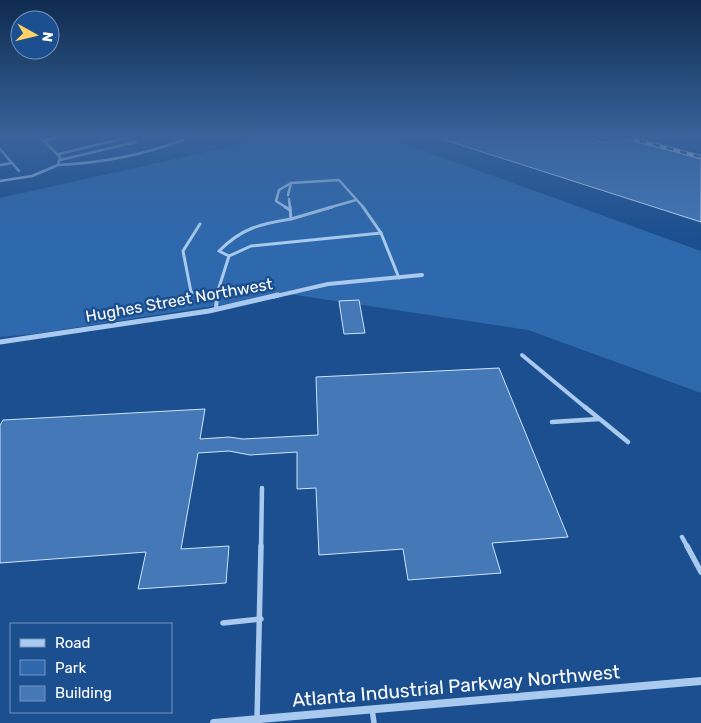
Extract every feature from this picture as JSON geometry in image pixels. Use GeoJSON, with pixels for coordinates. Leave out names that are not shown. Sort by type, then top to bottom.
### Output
{"type":"FeatureCollection","features":[{"type":"Feature","properties":{"kind":"street","name":"Hughes Street Northwest"},"geometry":{"type":"LineString","coordinates":[[0,342],[216,309],[328,284],[422,275]]}},
{"type":"Feature","properties":{"kind":"street","name":"Atlanta Industrial Parkway Northwest"},"geometry":{"type":"LineString","coordinates":[[214,723],[701,681]]}},
{"type":"Feature","properties":{"kind":"lane"},"geometry":{"type":"LineString","coordinates":[[0,181],[32,176],[44,171]]}},
{"type":"Feature","properties":{"kind":"lane"},"geometry":{"type":"LineString","coordinates":[[290,210],[276,201],[279,190],[291,183],[339,180],[380,233],[399,278]]}},
{"type":"Feature","properties":{"kind":"lane"},"geometry":{"type":"LineString","coordinates":[[290,219],[288,197],[291,183]]}},
{"type":"Feature","properties":{"kind":"lane"},"geometry":{"type":"LineString","coordinates":[[229,256],[219,251],[232,237],[255,225],[290,219],[356,200]]}},
{"type":"Feature","properties":{"kind":"lane"},"geometry":{"type":"LineString","coordinates":[[200,224],[183,251],[191,292],[216,298]]}},
{"type":"Feature","properties":{"kind":"lane"},"geometry":{"type":"LineString","coordinates":[[216,309],[216,298],[229,256],[251,246],[380,233]]}},
{"type":"Feature","properties":{"kind":"lane"},"geometry":{"type":"LineString","coordinates":[[522,355],[628,442]]}},
{"type":"Feature","properties":{"kind":"lane"},"geometry":{"type":"LineString","coordinates":[[552,422],[599,419]]}},
{"type":"Feature","properties":{"kind":"lane"},"geometry":{"type":"LineString","coordinates":[[258,719],[262,488]]}},
{"type":"Feature","properties":{"kind":"lane"},"geometry":{"type":"LineString","coordinates":[[682,537],[701,572]]}},
{"type":"Feature","properties":{"kind":"lane"},"geometry":{"type":"LineString","coordinates":[[222,623],[261,618]]}},
{"type":"Feature","properties":{"kind":"lane"},"geometry":{"type":"LineString","coordinates":[[372,709],[374,723]]}},
{"type":"Feature","properties":{"kind":"green space"},"geometry":{"type":"Polygon","coordinates":[[[122,171],[479,171],[701,251],[701,393],[528,330],[289,294],[35,334],[0,337],[0,198],[122,171]]]}},
{"type":"Feature","properties":{"kind":"building"},"geometry":{"type":"Polygon","coordinates":[[[541,171],[701,171],[701,222],[541,171]]]}},
{"type":"Feature","properties":{"kind":"building"},"geometry":{"type":"Polygon","coordinates":[[[359,300],[365,333],[344,334],[339,301],[359,300]]]}},
{"type":"Feature","properties":{"kind":"building"},"geometry":{"type":"Polygon","coordinates":[[[499,368],[568,537],[492,543],[501,573],[408,580],[403,549],[319,555],[316,488],[297,489],[297,452],[250,455],[229,451],[198,453],[181,549],[229,546],[226,583],[138,589],[146,552],[0,563],[0,425],[3,420],[205,409],[200,439],[318,435],[316,377],[499,368]]]}}]}
